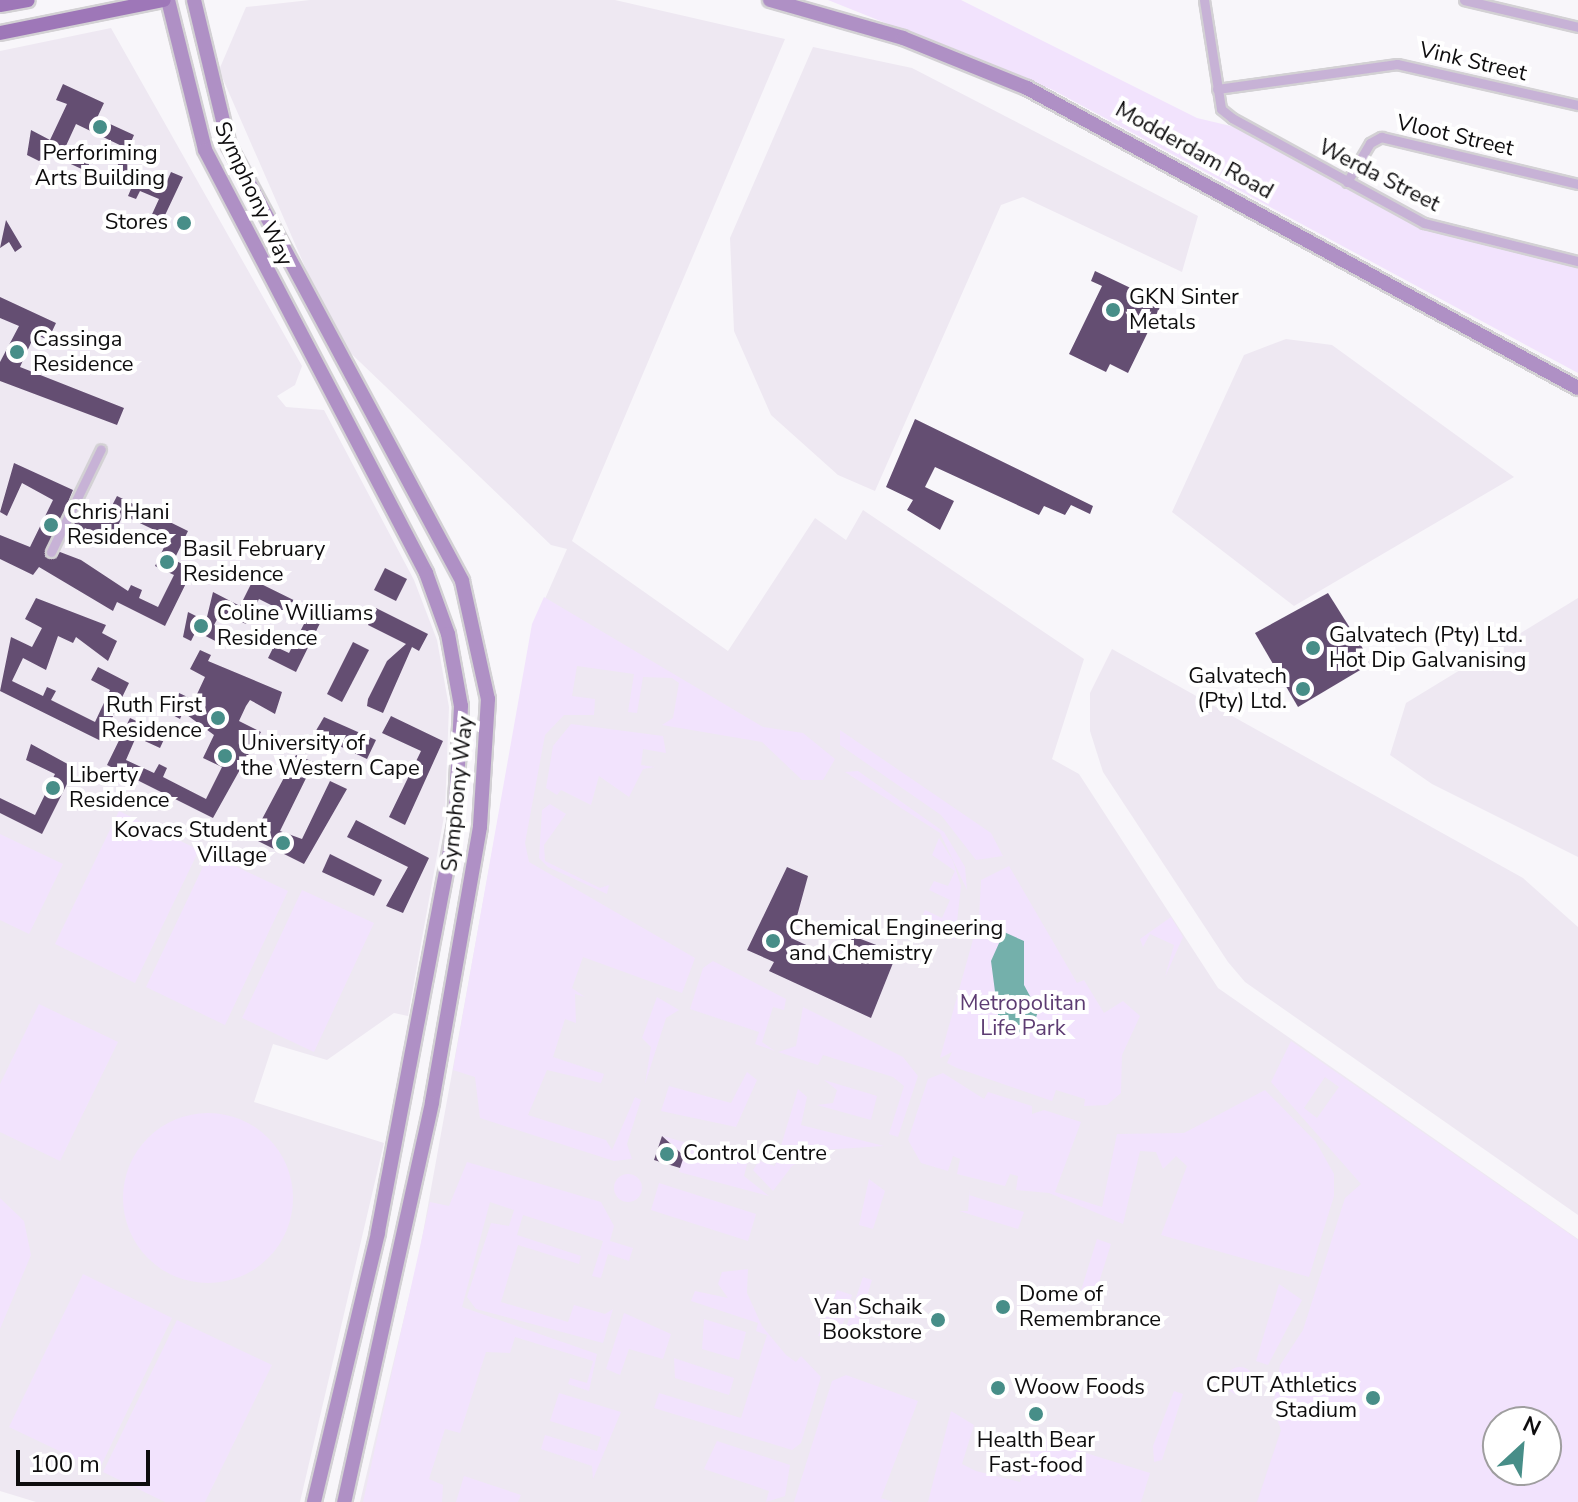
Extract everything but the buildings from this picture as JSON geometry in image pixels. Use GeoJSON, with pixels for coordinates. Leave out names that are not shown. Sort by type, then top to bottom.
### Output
{"type":"FeatureCollection","features":[{"type":"Feature","properties":{"kind":"main road"},"geometry":{"type":"LineString","coordinates":[[10,3],[28,0]]}},
{"type":"Feature","properties":{"kind":"main road"},"geometry":{"type":"LineString","coordinates":[[0,33],[166,0]]}},
{"type":"Feature","properties":{"kind":"main road","name":"Symphony Way"},"geometry":{"type":"LineString","coordinates":[[166,0],[205,150],[426,573],[448,634],[461,706],[455,824],[368,1281],[314,1502]]}},
{"type":"Feature","properties":{"kind":"main road","name":"Symphony Way"},"geometry":{"type":"LineString","coordinates":[[194,0],[229,146],[462,581],[488,699],[475,863],[409,1230],[344,1502]]}},
{"type":"Feature","properties":{"kind":"main road","name":"Modderdam Road"},"geometry":{"type":"LineString","coordinates":[[770,0],[821,12],[962,60],[1074,110],[1578,388]]}},
{"type":"Feature","properties":{"kind":"street"},"geometry":{"type":"LineString","coordinates":[[1204,0],[1217,89]]}},
{"type":"Feature","properties":{"kind":"street"},"geometry":{"type":"LineString","coordinates":[[1464,0],[1578,27]]}},
{"type":"Feature","properties":{"kind":"street","name":"Vink Street"},"geometry":{"type":"LineString","coordinates":[[1217,89],[1397,64],[1578,105]]}},
{"type":"Feature","properties":{"kind":"street","name":"Werda Street"},"geometry":{"type":"LineString","coordinates":[[1217,89],[1221,109],[1424,223],[1578,261]]}},
{"type":"Feature","properties":{"kind":"street","name":"Vloot Street"},"geometry":{"type":"LineString","coordinates":[[1347,182],[1370,143],[1381,137],[1578,184]]}},
{"type":"Feature","properties":{"kind":"street"},"geometry":{"type":"LineString","coordinates":[[51,552],[101,449]]}},
{"type":"Feature","properties":{"kind":"shaded area"},"geometry":{"type":"Polygon","coordinates":[[[310,0],[615,0],[785,39],[572,541],[728,651],[815,518],[846,540],[863,510],[1084,659],[1052,759],[1079,774],[1218,988],[1578,1239],[1578,1502],[360,1502],[419,1255],[533,626],[567,549],[551,545],[337,340],[219,70],[246,7],[310,0]]]}},
{"type":"Feature","properties":{"kind":"shaded area","name":"University of the Western Cape"},"geometry":{"type":"Polygon","coordinates":[[[111,28],[302,366],[295,385],[277,396],[286,407],[324,410],[414,580],[437,640],[449,707],[445,811],[408,1016],[394,1013],[327,1060],[273,1044],[254,1102],[384,1143],[300,1502],[36,1502],[0,1491],[0,51],[111,28]]]}},
{"type":"Feature","properties":{"kind":"shaded area"},"geometry":{"type":"Polygon","coordinates":[[[813,47],[912,68],[1198,216],[1182,272],[1023,197],[1001,205],[875,491],[838,475],[771,415],[734,331],[730,238],[813,47]]]}},
{"type":"Feature","properties":{"kind":"shaded area"},"geometry":{"type":"Polygon","coordinates":[[[1286,339],[1332,345],[1514,477],[1294,606],[1172,512],[1244,355],[1286,339]]]}},
{"type":"Feature","properties":{"kind":"shaded area"},"geometry":{"type":"Polygon","coordinates":[[[1578,598],[1578,857],[1432,784],[1390,755],[1406,703],[1578,598]]]}},
{"type":"Feature","properties":{"kind":"shaded area"},"geometry":{"type":"Polygon","coordinates":[[[1112,649],[1523,878],[1578,927],[1578,1215],[1245,982],[1228,962],[1103,772],[1090,731],[1090,693],[1112,649]]]}},
{"type":"Feature","properties":{"kind":"green space"},"geometry":{"type":"Polygon","coordinates":[[[828,0],[961,0],[1197,118],[1239,128],[1420,228],[1578,267],[1578,373],[1053,90],[828,0]]]}},
{"type":"Feature","properties":{"kind":"green space"},"geometry":{"type":"Polygon","coordinates":[[[544,597],[763,727],[803,733],[835,759],[823,780],[802,780],[762,742],[662,725],[673,718],[679,683],[672,678],[643,677],[637,713],[628,712],[634,674],[577,666],[572,696],[595,699],[594,715],[564,715],[545,735],[525,843],[529,862],[695,958],[682,993],[583,957],[572,988],[585,997],[575,994],[576,1023],[565,1019],[553,1057],[604,1074],[601,1083],[547,1070],[528,1115],[606,1140],[612,1150],[635,1097],[641,1100],[627,1144],[632,1159],[614,1161],[480,1118],[475,1077],[453,1070],[532,624],[544,597]]]}},
{"type":"Feature","properties":{"kind":"green space"},"geometry":{"type":"Polygon","coordinates":[[[571,724],[663,736],[666,753],[643,749],[641,765],[655,767],[643,769],[629,797],[599,776],[591,805],[561,790],[557,795],[546,788],[553,746],[571,724]]]}},
{"type":"Feature","properties":{"kind":"green space"},"geometry":{"type":"Polygon","coordinates":[[[840,730],[991,833],[1003,856],[976,860],[941,815],[840,745],[840,730]]]}},
{"type":"Feature","properties":{"kind":"green space"},"geometry":{"type":"Polygon","coordinates":[[[858,771],[944,832],[965,867],[967,890],[940,833],[845,772],[858,771]]]}},
{"type":"Feature","properties":{"kind":"green space"},"geometry":{"type":"Polygon","coordinates":[[[550,804],[566,814],[544,845],[545,861],[600,888],[609,885],[607,894],[548,867],[539,858],[542,810],[550,804]]]}},
{"type":"Feature","properties":{"kind":"green space"},"geometry":{"type":"Polygon","coordinates":[[[119,811],[199,850],[135,983],[55,944],[119,811]]]}},
{"type":"Feature","properties":{"kind":"green space"},"geometry":{"type":"Polygon","coordinates":[[[0,834],[63,864],[29,934],[0,920],[0,834]]]}},
{"type":"Feature","properties":{"kind":"green space"},"geometry":{"type":"Polygon","coordinates":[[[939,838],[953,861],[961,886],[955,940],[919,923],[925,910],[942,918],[950,900],[929,890],[934,881],[948,886],[955,871],[932,855],[939,838]]]}},
{"type":"Feature","properties":{"kind":"green space"},"geometry":{"type":"Polygon","coordinates":[[[209,854],[288,891],[225,1025],[146,987],[209,854]]]}},
{"type":"Feature","properties":{"kind":"green space","name":"Metropolitan Life Park"},"geometry":{"type":"Polygon","coordinates":[[[1009,866],[1077,983],[1084,980],[1104,1013],[1123,1001],[1140,1016],[1122,1055],[1121,1093],[1107,1105],[1084,1106],[1085,1099],[1056,1090],[1052,1101],[957,1068],[947,1063],[952,1052],[940,1058],[979,918],[981,880],[1009,866]]]}},
{"type":"Feature","properties":{"kind":"green space"},"geometry":{"type":"Polygon","coordinates":[[[302,890],[374,923],[314,1052],[242,1018],[302,890]]]}},
{"type":"Feature","properties":{"kind":"green space"},"geometry":{"type":"Polygon","coordinates":[[[1171,917],[1183,937],[1165,977],[1174,945],[1150,934],[1143,947],[1140,939],[1171,917]]]}},
{"type":"Feature","properties":{"kind":"green space"},"geometry":{"type":"Polygon","coordinates":[[[713,961],[786,999],[784,1010],[773,1007],[762,1042],[775,1051],[755,1044],[759,1032],[690,1009],[703,968],[713,961]]]}},
{"type":"Feature","properties":{"kind":"green space"},"geometry":{"type":"Polygon","coordinates":[[[657,997],[679,1010],[666,1018],[645,1084],[651,1047],[642,1038],[657,997]]]}},
{"type":"Feature","properties":{"kind":"green space"},"geometry":{"type":"Polygon","coordinates":[[[39,1004],[118,1042],[60,1161],[0,1132],[0,1084],[39,1004]]]}},
{"type":"Feature","properties":{"kind":"green space"},"geometry":{"type":"Polygon","coordinates":[[[803,1007],[903,1057],[918,1076],[898,1137],[889,1134],[904,1086],[893,1077],[823,1055],[818,1065],[778,1052],[796,1046],[803,1007]]]}},
{"type":"Feature","properties":{"kind":"green space"},"geometry":{"type":"Polygon","coordinates":[[[1291,1041],[1578,1240],[1578,1502],[1257,1502],[1281,1430],[1273,1407],[1280,1365],[1303,1330],[1345,1198],[1361,1184],[1271,1082],[1291,1041]],[[1325,1077],[1304,1108],[1317,1118],[1339,1087],[1325,1077]]]}},
{"type":"Feature","properties":{"kind":"green space"},"geometry":{"type":"Polygon","coordinates":[[[747,1072],[757,1080],[736,1127],[661,1111],[669,1086],[731,1103],[747,1072]]]}},
{"type":"Feature","properties":{"kind":"green space"},"geometry":{"type":"Polygon","coordinates":[[[943,1073],[984,1099],[988,1092],[1032,1106],[1032,1114],[1044,1110],[1081,1122],[1055,1192],[1102,1207],[1117,1134],[1184,1133],[1265,1090],[1316,1142],[1334,1174],[1334,1196],[1309,1277],[1161,1235],[1187,1166],[1176,1156],[1163,1169],[1156,1152],[1140,1151],[1123,1224],[1049,1193],[1016,1190],[1018,1176],[1010,1174],[1005,1186],[957,1174],[960,1159],[953,1156],[948,1171],[921,1163],[908,1140],[928,1079],[943,1073]]]}},
{"type":"Feature","properties":{"kind":"green space"},"geometry":{"type":"Polygon","coordinates":[[[824,1080],[877,1096],[871,1120],[817,1105],[833,1103],[837,1090],[824,1080]]]}},
{"type":"Feature","properties":{"kind":"green space"},"geometry":{"type":"Polygon","coordinates":[[[798,1089],[807,1097],[801,1125],[884,1146],[822,1150],[792,1166],[773,1191],[753,1170],[759,1161],[775,1166],[798,1089]]]}},
{"type":"Feature","properties":{"kind":"green space"},"geometry":{"type":"Polygon","coordinates":[[[208,1113],[241,1119],[268,1138],[287,1165],[293,1198],[287,1231],[268,1258],[241,1277],[208,1283],[175,1277],[148,1258],[129,1231],[123,1198],[129,1165],[148,1138],[175,1119],[208,1113]]]}},
{"type":"Feature","properties":{"kind":"green space"},"geometry":{"type":"Polygon","coordinates":[[[663,1136],[733,1156],[736,1150],[748,1160],[744,1176],[769,1196],[679,1172],[684,1155],[663,1136]]]}},
{"type":"Feature","properties":{"kind":"green space"},"geometry":{"type":"Polygon","coordinates":[[[467,1162],[601,1202],[614,1226],[610,1241],[633,1248],[629,1261],[608,1254],[601,1278],[592,1276],[603,1241],[523,1215],[517,1235],[581,1256],[579,1264],[518,1245],[501,1302],[568,1322],[574,1305],[605,1314],[613,1309],[603,1343],[476,1309],[467,1297],[491,1223],[509,1226],[514,1210],[490,1202],[462,1307],[597,1354],[589,1391],[568,1384],[570,1378],[587,1383],[593,1361],[515,1337],[510,1353],[486,1352],[460,1433],[445,1429],[429,1479],[443,1485],[442,1502],[363,1502],[430,1202],[449,1206],[467,1162]]]}},
{"type":"Feature","properties":{"kind":"green space"},"geometry":{"type":"Polygon","coordinates":[[[628,1174],[638,1178],[642,1188],[638,1198],[628,1202],[618,1198],[614,1188],[618,1178],[628,1174]]]}},
{"type":"Feature","properties":{"kind":"green space"},"geometry":{"type":"Polygon","coordinates":[[[869,1179],[885,1191],[873,1229],[859,1225],[869,1179]]]}},
{"type":"Feature","properties":{"kind":"green space"},"geometry":{"type":"Polygon","coordinates":[[[659,1183],[756,1214],[748,1241],[651,1210],[659,1183]]]}},
{"type":"Feature","properties":{"kind":"green space"},"geometry":{"type":"Polygon","coordinates":[[[969,1195],[1024,1212],[1018,1229],[959,1211],[968,1211],[969,1195]]]}},
{"type":"Feature","properties":{"kind":"green space"},"geometry":{"type":"Polygon","coordinates":[[[0,1198],[24,1221],[31,1255],[0,1329],[0,1198]]]}},
{"type":"Feature","properties":{"kind":"green space"},"geometry":{"type":"Polygon","coordinates":[[[1097,1239],[1111,1244],[1092,1305],[1078,1300],[1097,1239]]]}},
{"type":"Feature","properties":{"kind":"green space"},"geometry":{"type":"Polygon","coordinates":[[[748,1269],[747,1293],[762,1326],[786,1355],[796,1362],[801,1356],[821,1377],[801,1443],[792,1450],[654,1408],[659,1393],[741,1418],[767,1335],[756,1331],[758,1323],[691,1301],[695,1291],[728,1298],[718,1284],[722,1272],[748,1269]]]}},
{"type":"Feature","properties":{"kind":"green space"},"geometry":{"type":"Polygon","coordinates":[[[83,1274],[172,1318],[99,1470],[9,1427],[83,1274]]]}},
{"type":"Feature","properties":{"kind":"green space"},"geometry":{"type":"Polygon","coordinates":[[[863,1277],[872,1280],[854,1338],[844,1334],[863,1277]]]}},
{"type":"Feature","properties":{"kind":"green space"},"geometry":{"type":"Polygon","coordinates":[[[1279,1284],[1302,1300],[1268,1365],[1256,1361],[1279,1284]]]}},
{"type":"Feature","properties":{"kind":"green space"},"geometry":{"type":"Polygon","coordinates":[[[837,1290],[852,1295],[840,1333],[818,1336],[837,1290]]]}},
{"type":"Feature","properties":{"kind":"green space"},"geometry":{"type":"Polygon","coordinates":[[[624,1313],[671,1334],[663,1359],[629,1349],[620,1375],[606,1369],[624,1313]]]}},
{"type":"Feature","properties":{"kind":"green space"},"geometry":{"type":"Polygon","coordinates":[[[704,1319],[746,1332],[739,1360],[702,1349],[704,1319]]]}},
{"type":"Feature","properties":{"kind":"green space"},"geometry":{"type":"Polygon","coordinates":[[[177,1320],[272,1365],[205,1502],[165,1502],[103,1472],[177,1320]]]}},
{"type":"Feature","properties":{"kind":"green space"},"geometry":{"type":"Polygon","coordinates":[[[674,1358],[734,1378],[729,1395],[675,1378],[674,1358]]]}},
{"type":"Feature","properties":{"kind":"green space"},"geometry":{"type":"Polygon","coordinates":[[[1240,1367],[1250,1371],[1254,1381],[1250,1391],[1240,1395],[1230,1391],[1226,1381],[1230,1371],[1240,1367]]]}},
{"type":"Feature","properties":{"kind":"green space"},"geometry":{"type":"Polygon","coordinates":[[[846,1375],[918,1401],[881,1498],[893,1502],[794,1502],[832,1381],[846,1375]]]}},
{"type":"Feature","properties":{"kind":"green space"},"geometry":{"type":"Polygon","coordinates":[[[1174,1391],[1183,1394],[1162,1460],[1154,1462],[1153,1446],[1174,1391]]]}},
{"type":"Feature","properties":{"kind":"green space"},"geometry":{"type":"Polygon","coordinates":[[[559,1393],[621,1412],[593,1479],[592,1466],[541,1449],[545,1435],[597,1451],[601,1437],[550,1421],[559,1393]]]}},
{"type":"Feature","properties":{"kind":"green space"},"geometry":{"type":"Polygon","coordinates":[[[951,1411],[974,1425],[962,1464],[976,1471],[1020,1482],[1035,1437],[1150,1473],[1141,1502],[928,1502],[951,1411]]]}},
{"type":"Feature","properties":{"kind":"green space"},"geometry":{"type":"Polygon","coordinates":[[[717,1441],[790,1465],[785,1496],[766,1502],[769,1491],[704,1469],[717,1441]]]}},
{"type":"Feature","properties":{"kind":"green space"},"geometry":{"type":"Polygon","coordinates":[[[464,1476],[521,1495],[518,1502],[456,1502],[464,1476]]]}},
{"type":"Feature","properties":{"kind":"water"},"geometry":{"type":"Polygon","coordinates":[[[1004,932],[1024,941],[1024,985],[1038,1011],[1032,1031],[1023,1034],[999,1022],[991,961],[1004,932]]]}},
{"type":"Feature","properties":{"kind":"place","name":"Perforiming Arts Building"},"geometry":{"type":"Point","coordinates":[100,127]}},
{"type":"Feature","properties":{"kind":"place","name":"Stores"},"geometry":{"type":"Point","coordinates":[184,223]}},
{"type":"Feature","properties":{"kind":"place","name":"GKN Sinter Metals"},"geometry":{"type":"Point","coordinates":[1113,310]}},
{"type":"Feature","properties":{"kind":"place","name":"Cassinga Residence"},"geometry":{"type":"Point","coordinates":[17,352]}},
{"type":"Feature","properties":{"kind":"place","name":"Chris Hani Residence"},"geometry":{"type":"Point","coordinates":[51,525]}},
{"type":"Feature","properties":{"kind":"place","name":"Basil February Residence"},"geometry":{"type":"Point","coordinates":[167,562]}},
{"type":"Feature","properties":{"kind":"place","name":"Coline Williams Residence"},"geometry":{"type":"Point","coordinates":[201,626]}},
{"type":"Feature","properties":{"kind":"place","name":"Galvatech (Pty) Ltd. Hot Dip Galvanising"},"geometry":{"type":"Point","coordinates":[1313,648]}},
{"type":"Feature","properties":{"kind":"place","name":"Galvatech (Pty) Ltd."},"geometry":{"type":"Point","coordinates":[1303,689]}},
{"type":"Feature","properties":{"kind":"place","name":"Ruth First Residence"},"geometry":{"type":"Point","coordinates":[218,718]}},
{"type":"Feature","properties":{"kind":"place","name":"University of the Western Cape"},"geometry":{"type":"Point","coordinates":[225,756]}},
{"type":"Feature","properties":{"kind":"place","name":"Liberty Residence"},"geometry":{"type":"Point","coordinates":[53,788]}},
{"type":"Feature","properties":{"kind":"place","name":"Kovacs Student Village"},"geometry":{"type":"Point","coordinates":[283,843]}},
{"type":"Feature","properties":{"kind":"place","name":"Chemical Engineering and Chemistry"},"geometry":{"type":"Point","coordinates":[773,941]}},
{"type":"Feature","properties":{"kind":"place","name":"Control Centre"},"geometry":{"type":"Point","coordinates":[667,1154]}},
{"type":"Feature","properties":{"kind":"place","name":"Dome of Remembrance"},"geometry":{"type":"Point","coordinates":[1003,1307]}},
{"type":"Feature","properties":{"kind":"place","name":"Van Schaik Bookstore"},"geometry":{"type":"Point","coordinates":[938,1320]}},
{"type":"Feature","properties":{"kind":"place","name":"Woow Foods"},"geometry":{"type":"Point","coordinates":[998,1388]}},
{"type":"Feature","properties":{"kind":"place","name":"CPUT Athletics Stadium"},"geometry":{"type":"Point","coordinates":[1373,1398]}},
{"type":"Feature","properties":{"kind":"place","name":"Health Bear Fast-food"},"geometry":{"type":"Point","coordinates":[1036,1414]}}]}
